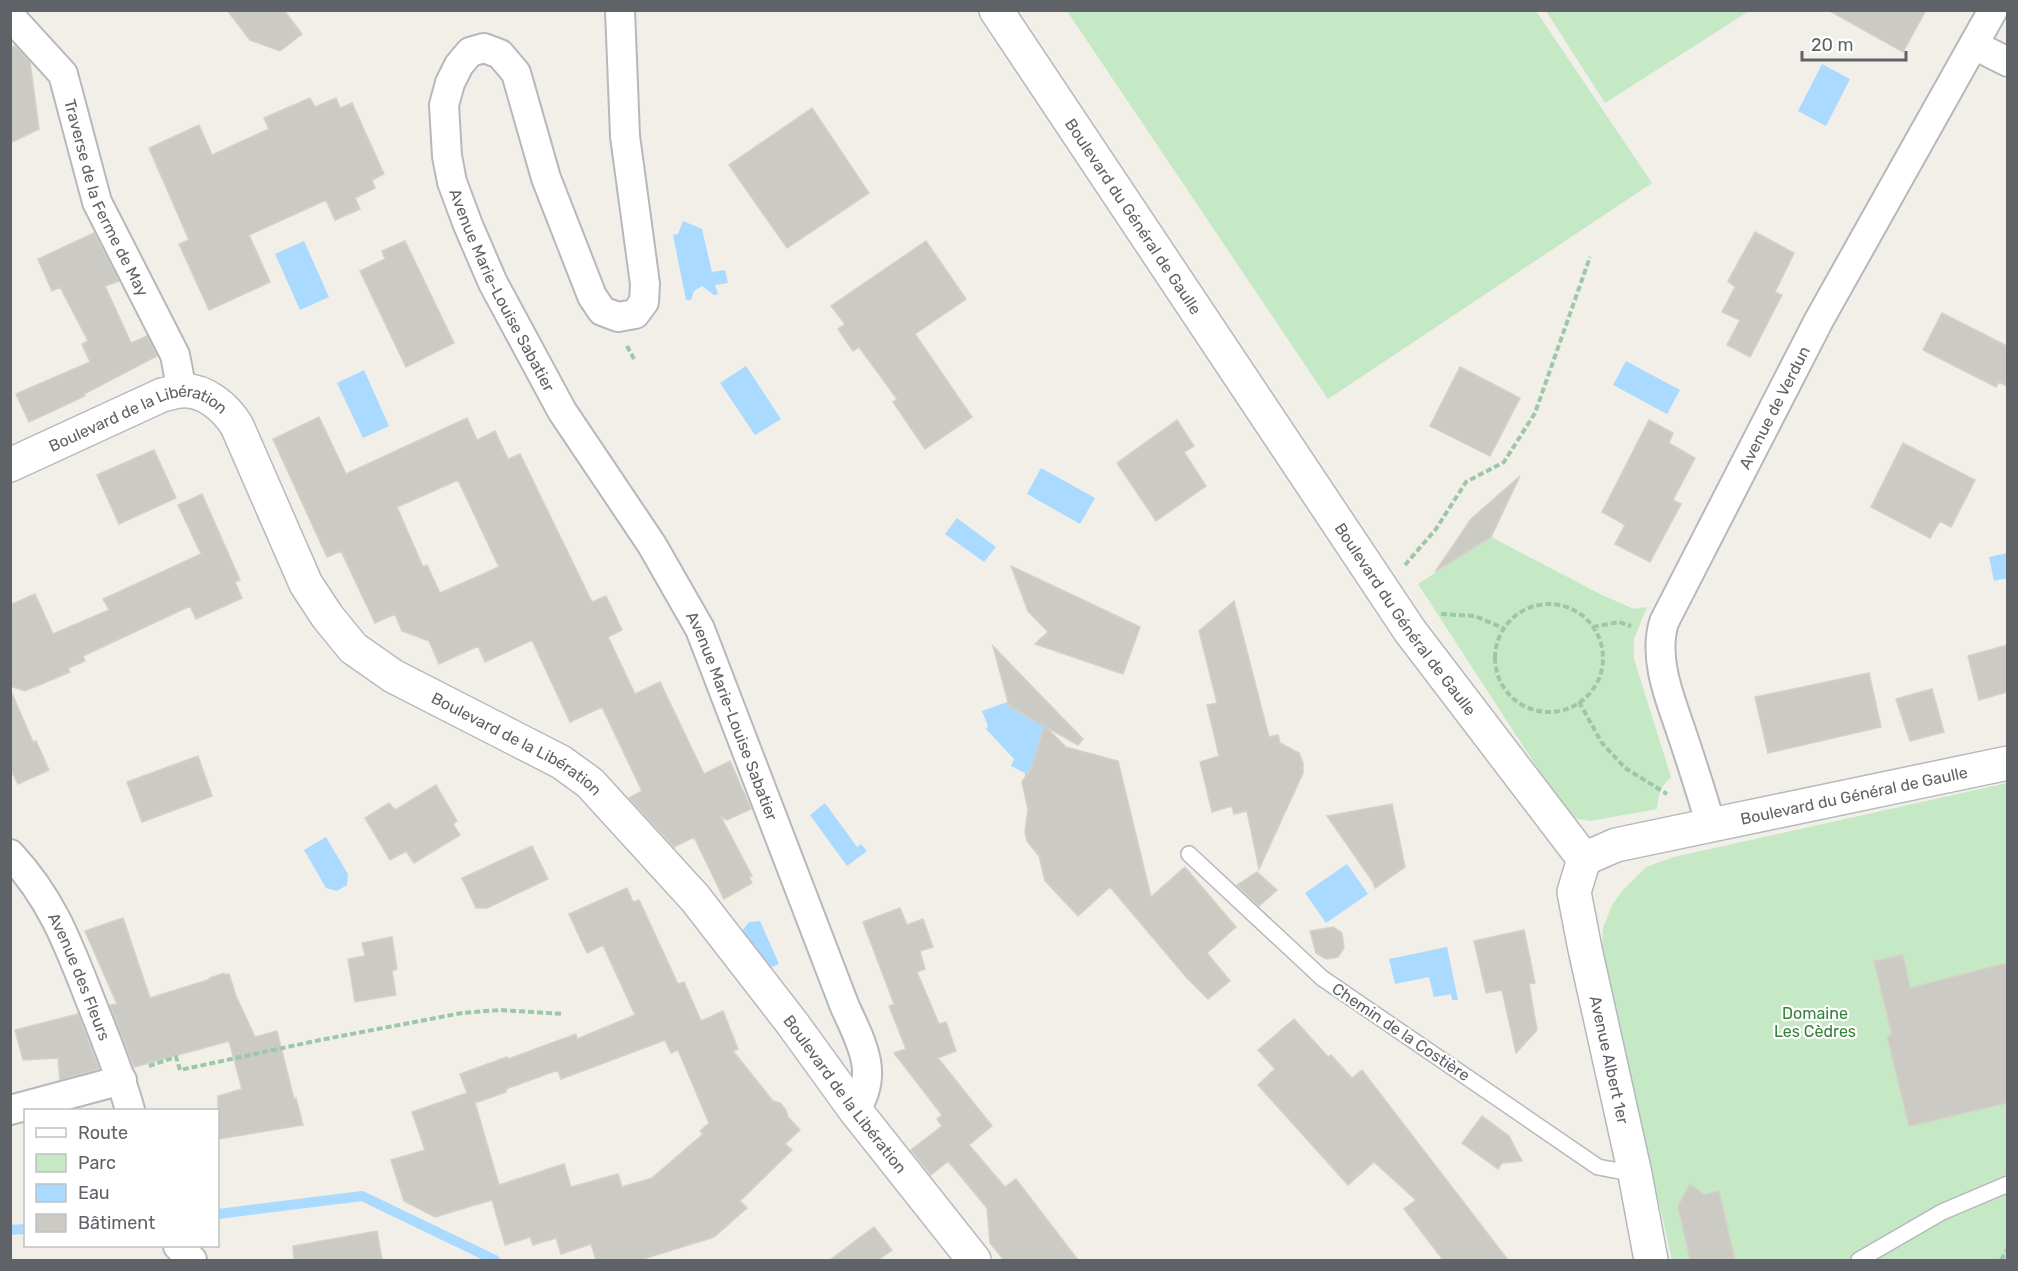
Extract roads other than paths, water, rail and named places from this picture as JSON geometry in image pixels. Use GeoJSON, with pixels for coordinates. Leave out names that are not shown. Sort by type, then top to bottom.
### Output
{"type":"FeatureCollection","features":[{"type":"Feature","properties":{"kind":"street","name":"Avenue Marie-Louise Sabatier"},"geometry":{"type":"LineString","coordinates":[[620,10],[625,136],[645,284],[644,302],[635,314],[618,317],[602,310],[592,296],[546,178],[516,73],[500,54],[484,48],[471,52],[459,65],[450,83],[444,105],[447,156],[452,182],[493,283],[562,411],[652,545],[700,629],[845,1007],[863,1047],[868,1073],[864,1096],[855,1110]]}},
{"type":"Feature","properties":{"kind":"street","name":"Boulevard du Général de Gaulle"},"geometry":{"type":"LineString","coordinates":[[996,10],[1410,631],[1584,859],[1616,845],[2007,763]]}},
{"type":"Feature","properties":{"kind":"street","name":"Avenue de Verdun"},"geometry":{"type":"LineString","coordinates":[[1711,826],[1666,681],[1660,650],[1660,635],[1664,622],[1819,320],[1993,10]]}},
{"type":"Feature","properties":{"kind":"street","name":"Traverse de la Ferme de May"},"geometry":{"type":"LineString","coordinates":[[10,16],[63,74],[97,202],[175,355],[182,390]]}},
{"type":"Feature","properties":{"kind":"street"},"geometry":{"type":"LineString","coordinates":[[1974,45],[2007,62]]}},
{"type":"Feature","properties":{"kind":"street","name":"Boulevard de la Libération"},"geometry":{"type":"LineString","coordinates":[[11,464],[162,395],[182,390],[200,394],[228,411],[237,426],[306,584],[327,616],[353,648],[393,676],[561,762],[590,783],[643,838],[695,898],[792,1023],[855,1110],[974,1260]]}},
{"type":"Feature","properties":{"kind":"street","name":"Avenue des Fleurs"},"geometry":{"type":"LineString","coordinates":[[10,854],[30,875],[60,924],[122,1080],[130,1109]]}},
{"type":"Feature","properties":{"kind":"street","name":"Avenue Albert 1er"},"geometry":{"type":"LineString","coordinates":[[1584,859],[1574,892],[1635,1174],[1651,1260]]}},
{"type":"Feature","properties":{"kind":"street"},"geometry":{"type":"LineString","coordinates":[[10,1110],[122,1080]]}},
{"type":"Feature","properties":{"kind":"street"},"geometry":{"type":"LineString","coordinates":[[180,1247],[192,1260]]}},
{"type":"Feature","properties":{"kind":"lane","name":"Chemin de la Costière"},"geometry":{"type":"LineString","coordinates":[[1189,854],[1322,978],[1598,1167],[1635,1174]]}},
{"type":"Feature","properties":{"kind":"lane"},"geometry":{"type":"LineString","coordinates":[[1859,1260],[1942,1212],[2007,1184]]}},
{"type":"Feature","properties":{"kind":"water"},"geometry":{"type":"Polygon","coordinates":[[[1822,64],[1850,79],[1826,126],[1798,111],[1822,64]]]}},
{"type":"Feature","properties":{"kind":"water"},"geometry":{"type":"Polygon","coordinates":[[[683,221],[702,229],[712,272],[725,270],[728,283],[715,285],[718,294],[714,295],[702,286],[694,291],[691,300],[686,300],[673,235],[678,234],[683,221]]]}},
{"type":"Feature","properties":{"kind":"water"},"geometry":{"type":"Polygon","coordinates":[[[304,241],[329,297],[300,310],[275,254],[304,241]]]}},
{"type":"Feature","properties":{"kind":"water"},"geometry":{"type":"Polygon","coordinates":[[[1626,361],[1680,390],[1667,414],[1613,385],[1626,361]]]}},
{"type":"Feature","properties":{"kind":"water"},"geometry":{"type":"Polygon","coordinates":[[[746,366],[781,419],[755,435],[720,383],[746,366]]]}},
{"type":"Feature","properties":{"kind":"water"},"geometry":{"type":"Polygon","coordinates":[[[364,370],[389,426],[363,438],[337,383],[364,370]]]}},
{"type":"Feature","properties":{"kind":"water"},"geometry":{"type":"Polygon","coordinates":[[[1041,468],[1095,498],[1080,524],[1027,494],[1041,468]]]}},
{"type":"Feature","properties":{"kind":"water"},"geometry":{"type":"Polygon","coordinates":[[[957,518],[996,547],[984,562],[945,534],[957,518]]]}},
{"type":"Feature","properties":{"kind":"water"},"geometry":{"type":"Polygon","coordinates":[[[2007,553],[2007,578],[1994,581],[1989,557],[2007,553]]]}},
{"type":"Feature","properties":{"kind":"water"},"geometry":{"type":"Polygon","coordinates":[[[1019,698],[1050,731],[1040,741],[1029,779],[1025,777],[1025,773],[1011,766],[1014,759],[986,729],[988,726],[982,711],[1019,698]]]}},
{"type":"Feature","properties":{"kind":"water"},"geometry":{"type":"Polygon","coordinates":[[[825,803],[857,847],[861,844],[867,851],[847,866],[810,815],[825,803]]]}},
{"type":"Feature","properties":{"kind":"water"},"geometry":{"type":"Polygon","coordinates":[[[326,837],[348,874],[347,885],[337,891],[326,888],[304,850],[326,837]]]}},
{"type":"Feature","properties":{"kind":"water"},"geometry":{"type":"Polygon","coordinates":[[[1347,864],[1368,894],[1326,923],[1305,893],[1347,864]]]}},
{"type":"Feature","properties":{"kind":"water"},"geometry":{"type":"Polygon","coordinates":[[[760,921],[779,964],[770,968],[741,932],[749,922],[760,921]]]}},
{"type":"Feature","properties":{"kind":"water"},"geometry":{"type":"Polygon","coordinates":[[[1447,947],[1458,1000],[1452,1000],[1451,994],[1434,997],[1429,977],[1395,984],[1389,959],[1447,947]]]}},
{"type":"Feature","properties":{"kind":"waterway"},"geometry":{"type":"LineString","coordinates":[[219,1214],[362,1196],[495,1260]]}},
{"type":"Feature","properties":{"kind":"waterway"},"geometry":{"type":"LineString","coordinates":[[10,1230],[24,1229]]}},
{"type":"Feature","properties":{"kind":"park label","name":"Domaine Les Cèdres"},"geometry":{"type":"Point","coordinates":[1815,1022]}}]}
